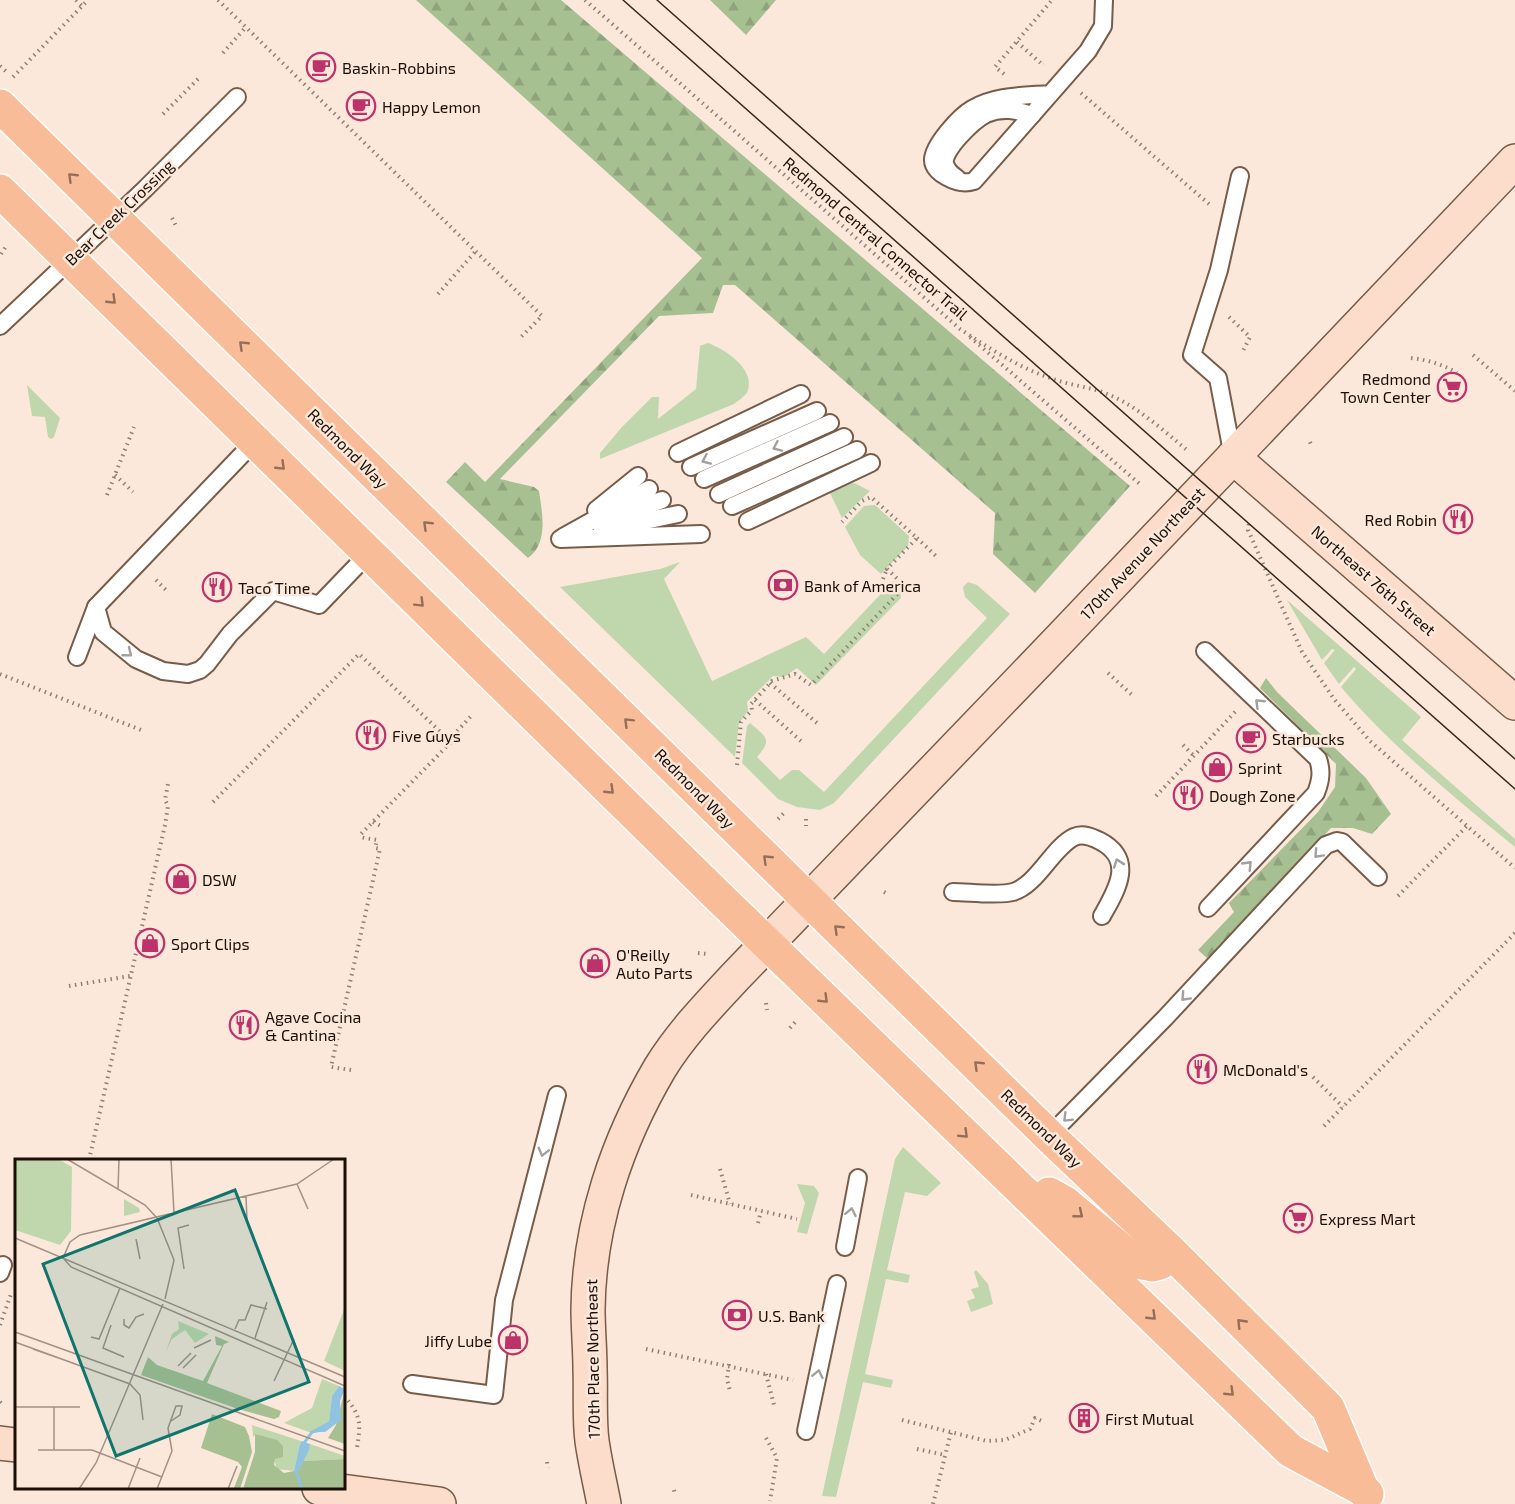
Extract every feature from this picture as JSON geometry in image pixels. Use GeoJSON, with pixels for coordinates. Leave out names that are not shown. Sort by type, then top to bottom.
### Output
{"type":"FeatureCollection","features":[{"type":"Feature","properties":{"kind":"main road","name":"Redmond Way"},"geometry":{"type":"LineString","coordinates":[[6,92],[114,218],[1328,1408],[1363,1499]]}},
{"type":"Feature","properties":{"kind":"main road","name":"Redmond Way"},"geometry":{"type":"LineString","coordinates":[[0,191],[767,943],[1291,1451],[1363,1499]]}},
{"type":"Feature","properties":{"kind":"main road"},"geometry":{"type":"LineString","coordinates":[[993,1162],[1023,1177],[1065,1203],[1134,1261],[1153,1265],[1160,1263],[1170,1251]]}},
{"type":"Feature","properties":{"kind":"street","name":"170th Avenue Northeast"},"geometry":{"type":"LineString","coordinates":[[767,943],[1515,161]]}},
{"type":"Feature","properties":{"kind":"street","name":"Northeast 76th Street"},"geometry":{"type":"LineString","coordinates":[[1233,457],[1515,703]]}},
{"type":"Feature","properties":{"kind":"street","name":"170th Place Northeast"},"geometry":{"type":"LineString","coordinates":[[604,1504],[592,1439],[588,1309],[592,1258],[607,1188],[636,1112],[661,1067],[691,1024],[767,943]]}},
{"type":"Feature","properties":{"kind":"street"},"geometry":{"type":"LineString","coordinates":[[0,1443],[15,1445]]}},
{"type":"Feature","properties":{"kind":"street"},"geometry":{"type":"LineString","coordinates":[[326,1489],[439,1504]]}},
{"type":"Feature","properties":{"kind":"lane"},"geometry":{"type":"LineString","coordinates":[[970,182],[1088,51],[1103,26],[1104,0]]}},
{"type":"Feature","properties":{"kind":"lane"},"geometry":{"type":"LineString","coordinates":[[970,182],[948,178],[934,167],[933,160],[939,144],[956,123],[973,108],[996,99],[1050,94]]}},
{"type":"Feature","properties":{"kind":"lane","name":"Bear Creek Crossing"},"geometry":{"type":"LineString","coordinates":[[0,326],[237,97]]}},
{"type":"Feature","properties":{"kind":"lane"},"geometry":{"type":"LineString","coordinates":[[970,182],[950,173],[945,163],[946,154],[961,136],[986,114],[1011,109],[1032,115]]}},
{"type":"Feature","properties":{"kind":"lane"},"geometry":{"type":"LineString","coordinates":[[1233,457],[1218,378],[1192,355],[1219,270],[1239,176]]}},
{"type":"Feature","properties":{"kind":"lane"},"geometry":{"type":"LineString","coordinates":[[678,453],[801,394]]}},
{"type":"Feature","properties":{"kind":"lane"},"geometry":{"type":"LineString","coordinates":[[691,467],[817,411]]}},
{"type":"Feature","properties":{"kind":"lane"},"geometry":{"type":"LineString","coordinates":[[704,479],[830,423]]}},
{"type":"Feature","properties":{"kind":"lane"},"geometry":{"type":"LineString","coordinates":[[719,494],[844,437]]}},
{"type":"Feature","properties":{"kind":"lane"},"geometry":{"type":"LineString","coordinates":[[77,657],[96,607],[255,441]]}},
{"type":"Feature","properties":{"kind":"lane"},"geometry":{"type":"LineString","coordinates":[[732,506],[857,450]]}},
{"type":"Feature","properties":{"kind":"lane"},"geometry":{"type":"LineString","coordinates":[[748,520],[871,463]]}},
{"type":"Feature","properties":{"kind":"lane"},"geometry":{"type":"LineString","coordinates":[[560,539],[638,476]]}},
{"type":"Feature","properties":{"kind":"lane"},"geometry":{"type":"LineString","coordinates":[[560,539],[656,495]]}},
{"type":"Feature","properties":{"kind":"lane"},"geometry":{"type":"LineString","coordinates":[[560,539],[690,524],[560,539]]}},
{"type":"Feature","properties":{"kind":"lane"},"geometry":{"type":"LineString","coordinates":[[96,607],[104,633],[136,659],[163,671],[188,674],[200,670],[207,664],[230,634],[273,591],[319,604],[369,553]]}},
{"type":"Feature","properties":{"kind":"lane"},"geometry":{"type":"LineString","coordinates":[[1205,651],[1318,759],[1322,769],[1316,793],[1208,908]]}},
{"type":"Feature","properties":{"kind":"lane"},"geometry":{"type":"LineString","coordinates":[[952,892],[1012,892],[1024,886],[1065,843],[1076,836],[1090,835],[1105,844],[1118,857],[1121,870],[1120,885],[1102,916]]}},
{"type":"Feature","properties":{"kind":"lane"},"geometry":{"type":"LineString","coordinates":[[1049,1136],[1165,1018],[1326,845],[1336,841],[1342,842],[1378,877]]}},
{"type":"Feature","properties":{"kind":"lane"},"geometry":{"type":"LineString","coordinates":[[412,1384],[494,1395],[504,1300],[557,1095]]}},
{"type":"Feature","properties":{"kind":"lane"},"geometry":{"type":"LineString","coordinates":[[844,1246],[858,1178]]}},
{"type":"Feature","properties":{"kind":"lane"},"geometry":{"type":"LineString","coordinates":[[806,1431],[837,1284]]}},
{"type":"Feature","properties":{"kind":"path"},"geometry":{"type":"LineString","coordinates":[[76,0],[82,6]]}},
{"type":"Feature","properties":{"kind":"path"},"geometry":{"type":"LineString","coordinates":[[6,92],[88,0]]}},
{"type":"Feature","properties":{"kind":"path"},"geometry":{"type":"LineString","coordinates":[[218,0],[542,316],[521,337]]}},
{"type":"Feature","properties":{"kind":"path","name":"Redmond Central Connector Trail"},"geometry":{"type":"LineString","coordinates":[[585,0],[960,328],[1006,359],[1054,380],[1078,384],[1112,396],[1142,414],[1187,450]]}},
{"type":"Feature","properties":{"kind":"path"},"geometry":{"type":"LineString","coordinates":[[1005,74],[995,67],[1052,0]]}},
{"type":"Feature","properties":{"kind":"path"},"geometry":{"type":"LineString","coordinates":[[223,52],[246,27]]}},
{"type":"Feature","properties":{"kind":"path"},"geometry":{"type":"LineString","coordinates":[[1017,42],[1042,65],[1045,62],[1229,222]]}},
{"type":"Feature","properties":{"kind":"path"},"geometry":{"type":"LineString","coordinates":[[163,114],[199,78]]}},
{"type":"Feature","properties":{"kind":"path"},"geometry":{"type":"LineString","coordinates":[[172,218],[177,228]]}},
{"type":"Feature","properties":{"kind":"path"},"geometry":{"type":"LineString","coordinates":[[438,294],[475,252]]}},
{"type":"Feature","properties":{"kind":"path"},"geometry":{"type":"LineString","coordinates":[[1224,311],[1250,337],[1242,353]]}},
{"type":"Feature","properties":{"kind":"path"},"geometry":{"type":"LineString","coordinates":[[960,328],[1142,486]]}},
{"type":"Feature","properties":{"kind":"path"},"geometry":{"type":"LineString","coordinates":[[1473,355],[1515,391]]}},
{"type":"Feature","properties":{"kind":"path"},"geometry":{"type":"LineString","coordinates":[[1410,358],[1434,362],[1457,373]]}},
{"type":"Feature","properties":{"kind":"path"},"geometry":{"type":"LineString","coordinates":[[107,495],[134,427]]}},
{"type":"Feature","properties":{"kind":"path"},"geometry":{"type":"LineString","coordinates":[[1310,442],[1312,447]]}},
{"type":"Feature","properties":{"kind":"path"},"geometry":{"type":"LineString","coordinates":[[115,476],[133,492]]}},
{"type":"Feature","properties":{"kind":"path"},"geometry":{"type":"LineString","coordinates":[[842,522],[862,501],[871,496],[938,558]]}},
{"type":"Feature","properties":{"kind":"path"},"geometry":{"type":"LineString","coordinates":[[1249,524],[1248,530],[1302,652],[1334,699],[1370,741],[1515,868]]}},
{"type":"Feature","properties":{"kind":"path"},"geometry":{"type":"LineString","coordinates":[[883,579],[887,568],[917,538]]}},
{"type":"Feature","properties":{"kind":"path"},"geometry":{"type":"LineString","coordinates":[[737,765],[741,722],[752,710],[751,704],[770,683],[795,674],[811,685],[905,586],[887,568]]}},
{"type":"Feature","properties":{"kind":"path"},"geometry":{"type":"LineString","coordinates":[[213,802],[359,654],[449,740]]}},
{"type":"Feature","properties":{"kind":"path"},"geometry":{"type":"LineString","coordinates":[[1108,673],[1132,695]]}},
{"type":"Feature","properties":{"kind":"path"},"geometry":{"type":"LineString","coordinates":[[0,674],[142,732]]}},
{"type":"Feature","properties":{"kind":"path"},"geometry":{"type":"LineString","coordinates":[[770,683],[817,723]]}},
{"type":"Feature","properties":{"kind":"path"},"geometry":{"type":"LineString","coordinates":[[755,700],[801,741]]}},
{"type":"Feature","properties":{"kind":"path"},"geometry":{"type":"LineString","coordinates":[[1156,796],[1238,709],[1233,704]]}},
{"type":"Feature","properties":{"kind":"path"},"geometry":{"type":"LineString","coordinates":[[351,1070],[331,1067],[380,849],[375,848],[377,840],[359,837],[451,742],[449,740],[473,714]]}},
{"type":"Feature","properties":{"kind":"path"},"geometry":{"type":"LineString","coordinates":[[1183,745],[1194,756]]}},
{"type":"Feature","properties":{"kind":"path"},"geometry":{"type":"LineString","coordinates":[[89,1159],[168,806],[165,800],[168,784]]}},
{"type":"Feature","properties":{"kind":"path"},"geometry":{"type":"LineString","coordinates":[[778,819],[785,812]]}},
{"type":"Feature","properties":{"kind":"path"},"geometry":{"type":"LineString","coordinates":[[806,819],[806,826]]}},
{"type":"Feature","properties":{"kind":"path"},"geometry":{"type":"LineString","coordinates":[[373,822],[383,827]]}},
{"type":"Feature","properties":{"kind":"path"},"geometry":{"type":"LineString","coordinates":[[1398,896],[1468,826]]}},
{"type":"Feature","properties":{"kind":"path"},"geometry":{"type":"LineString","coordinates":[[1324,1126],[1515,933]]}},
{"type":"Feature","properties":{"kind":"path"},"geometry":{"type":"LineString","coordinates":[[698,953],[707,954]]}},
{"type":"Feature","properties":{"kind":"path"},"geometry":{"type":"LineString","coordinates":[[69,986],[130,976]]}},
{"type":"Feature","properties":{"kind":"path"},"geometry":{"type":"LineString","coordinates":[[766,1003],[766,1010]]}},
{"type":"Feature","properties":{"kind":"path"},"geometry":{"type":"LineString","coordinates":[[790,1028],[801,1017]]}},
{"type":"Feature","properties":{"kind":"path"},"geometry":{"type":"LineString","coordinates":[[1313,1077],[1343,1107]]}},
{"type":"Feature","properties":{"kind":"path"},"geometry":{"type":"LineString","coordinates":[[720,1169],[730,1204]]}},
{"type":"Feature","properties":{"kind":"path"},"geometry":{"type":"LineString","coordinates":[[691,1195],[797,1219]]}},
{"type":"Feature","properties":{"kind":"path"},"geometry":{"type":"LineString","coordinates":[[758,1223],[761,1211]]}},
{"type":"Feature","properties":{"kind":"path"},"geometry":{"type":"LineString","coordinates":[[0,1325],[15,1290]]}},
{"type":"Feature","properties":{"kind":"path"},"geometry":{"type":"LineString","coordinates":[[646,1349],[797,1381]]}},
{"type":"Feature","properties":{"kind":"path"},"geometry":{"type":"LineString","coordinates":[[729,1365],[726,1379],[730,1391]]}},
{"type":"Feature","properties":{"kind":"path"},"geometry":{"type":"LineString","coordinates":[[766,1374],[774,1405]]}},
{"type":"Feature","properties":{"kind":"path"},"geometry":{"type":"LineString","coordinates":[[345,1397],[357,1410],[360,1430],[357,1448]]}},
{"type":"Feature","properties":{"kind":"path"},"geometry":{"type":"LineString","coordinates":[[902,1419],[987,1441],[1005,1440],[1030,1429],[1035,1418],[1044,1422]]}},
{"type":"Feature","properties":{"kind":"path"},"geometry":{"type":"LineString","coordinates":[[933,1504],[951,1432]]}},
{"type":"Feature","properties":{"kind":"path"},"geometry":{"type":"LineString","coordinates":[[766,1438],[777,1458],[770,1501]]}},
{"type":"Feature","properties":{"kind":"path"},"geometry":{"type":"LineString","coordinates":[[917,1449],[945,1455]]}},
{"type":"Feature","properties":{"kind":"path"},"geometry":{"type":"LineString","coordinates":[[547,1462],[548,1468]]}},
{"type":"Feature","properties":{"kind":"green space"},"geometry":{"type":"Polygon","coordinates":[[[416,0],[561,0],[1130,486],[1035,593],[993,554],[995,513],[735,285],[723,285],[713,313],[659,316],[500,479],[534,487],[539,491],[542,536],[535,552],[528,558],[446,482],[465,462],[485,482],[702,258],[416,0]]]}},
{"type":"Feature","properties":{"kind":"green space"},"geometry":{"type":"Polygon","coordinates":[[[710,0],[776,0],[746,35],[710,0]]]}},
{"type":"Feature","properties":{"kind":"green space"},"geometry":{"type":"Polygon","coordinates":[[[708,343],[730,355],[743,367],[749,382],[744,396],[734,404],[600,459],[600,453],[652,397],[659,397],[658,419],[696,389],[700,346],[708,343]]]}},
{"type":"Feature","properties":{"kind":"green space"},"geometry":{"type":"Polygon","coordinates":[[[27,385],[60,418],[54,437],[51,439],[48,437],[45,417],[32,416],[27,385]]]}},
{"type":"Feature","properties":{"kind":"green space"},"geometry":{"type":"Polygon","coordinates":[[[854,483],[870,491],[842,518],[829,491],[844,484],[854,483]]]}},
{"type":"Feature","properties":{"kind":"green space"},"geometry":{"type":"Polygon","coordinates":[[[875,505],[909,536],[908,546],[881,574],[860,555],[845,527],[864,506],[875,505]]]}},
{"type":"Feature","properties":{"kind":"green space"},"geometry":{"type":"Polygon","coordinates":[[[680,562],[664,579],[712,681],[806,637],[824,654],[893,581],[900,587],[901,598],[816,685],[797,668],[784,677],[773,676],[747,702],[748,711],[739,723],[735,757],[560,587],[660,569],[680,562]]]}},
{"type":"Feature","properties":{"kind":"green space"},"geometry":{"type":"Polygon","coordinates":[[[968,582],[977,585],[1010,614],[834,803],[820,810],[797,807],[778,799],[742,763],[747,726],[750,723],[766,738],[765,746],[757,757],[780,780],[792,770],[799,770],[824,792],[987,618],[965,597],[963,587],[968,582]]]}},
{"type":"Feature","properties":{"kind":"green space"},"geometry":{"type":"Polygon","coordinates":[[[1287,600],[1421,717],[1402,740],[1515,839],[1515,847],[1424,771],[1361,709],[1341,687],[1356,669],[1354,667],[1339,684],[1324,663],[1335,650],[1332,649],[1322,660],[1287,600]]]}},
{"type":"Feature","properties":{"kind":"green space"},"geometry":{"type":"Polygon","coordinates":[[[1266,678],[1277,692],[1366,778],[1391,814],[1372,834],[1353,828],[1331,828],[1209,960],[1198,950],[1234,912],[1229,903],[1318,812],[1335,787],[1336,764],[1260,688],[1266,678]]]}},
{"type":"Feature","properties":{"kind":"green space"},"geometry":{"type":"Polygon","coordinates":[[[903,1147],[941,1183],[927,1196],[905,1192],[887,1270],[910,1275],[908,1283],[886,1279],[865,1374],[893,1380],[891,1388],[863,1382],[836,1497],[822,1496],[895,1159],[903,1147]]]}},
{"type":"Feature","properties":{"kind":"green space"},"geometry":{"type":"Polygon","coordinates":[[[797,1184],[814,1186],[819,1193],[807,1234],[797,1232],[805,1203],[797,1184]]]}},
{"type":"Feature","properties":{"kind":"green space"},"geometry":{"type":"Polygon","coordinates":[[[976,1270],[988,1284],[993,1304],[971,1312],[967,1301],[975,1298],[971,1289],[979,1287],[974,1272],[976,1270]]]}},
{"type":"Feature","properties":{"kind":"tram line"},"geometry":{"type":"LineString","coordinates":[[623,0],[1515,789]]}},
{"type":"Feature","properties":{"kind":"tram line"},"geometry":{"type":"LineString","coordinates":[[657,0],[1515,759]]}},
{"type":"Feature","properties":{"kind":"place","name":"Baskin-Robbins"},"geometry":{"type":"Point","coordinates":[321,67]}},
{"type":"Feature","properties":{"kind":"place","name":"Happy Lemon"},"geometry":{"type":"Point","coordinates":[361,106]}},
{"type":"Feature","properties":{"kind":"place","name":"Redmond Town Center"},"geometry":{"type":"Point","coordinates":[1452,387]}},
{"type":"Feature","properties":{"kind":"place","name":"Red Robin"},"geometry":{"type":"Point","coordinates":[1458,519]}},
{"type":"Feature","properties":{"kind":"place","name":"Bank of America"},"geometry":{"type":"Point","coordinates":[783,585]}},
{"type":"Feature","properties":{"kind":"place","name":"Taco Time"},"geometry":{"type":"Point","coordinates":[217,587]}},
{"type":"Feature","properties":{"kind":"place","name":"Five Guys"},"geometry":{"type":"Point","coordinates":[371,735]}},
{"type":"Feature","properties":{"kind":"place","name":"Starbucks"},"geometry":{"type":"Point","coordinates":[1251,738]}},
{"type":"Feature","properties":{"kind":"place","name":"Sprint"},"geometry":{"type":"Point","coordinates":[1217,767]}},
{"type":"Feature","properties":{"kind":"place","name":"Dough Zone"},"geometry":{"type":"Point","coordinates":[1188,795]}},
{"type":"Feature","properties":{"kind":"place","name":"DSW"},"geometry":{"type":"Point","coordinates":[181,879]}},
{"type":"Feature","properties":{"kind":"place","name":"Sport Clips"},"geometry":{"type":"Point","coordinates":[150,943]}},
{"type":"Feature","properties":{"kind":"place","name":"O'Reilly Auto Parts"},"geometry":{"type":"Point","coordinates":[595,963]}},
{"type":"Feature","properties":{"kind":"place","name":"Agave Cocina & Cantina"},"geometry":{"type":"Point","coordinates":[244,1025]}},
{"type":"Feature","properties":{"kind":"place","name":"McDonald's"},"geometry":{"type":"Point","coordinates":[1202,1069]}},
{"type":"Feature","properties":{"kind":"place","name":"Express Mart"},"geometry":{"type":"Point","coordinates":[1298,1218]}},
{"type":"Feature","properties":{"kind":"place","name":"U.S. Bank"},"geometry":{"type":"Point","coordinates":[737,1315]}},
{"type":"Feature","properties":{"kind":"place","name":"Jiffy Lube"},"geometry":{"type":"Point","coordinates":[513,1340]}},
{"type":"Feature","properties":{"kind":"place","name":"First Mutual"},"geometry":{"type":"Point","coordinates":[1084,1418]}}]}
